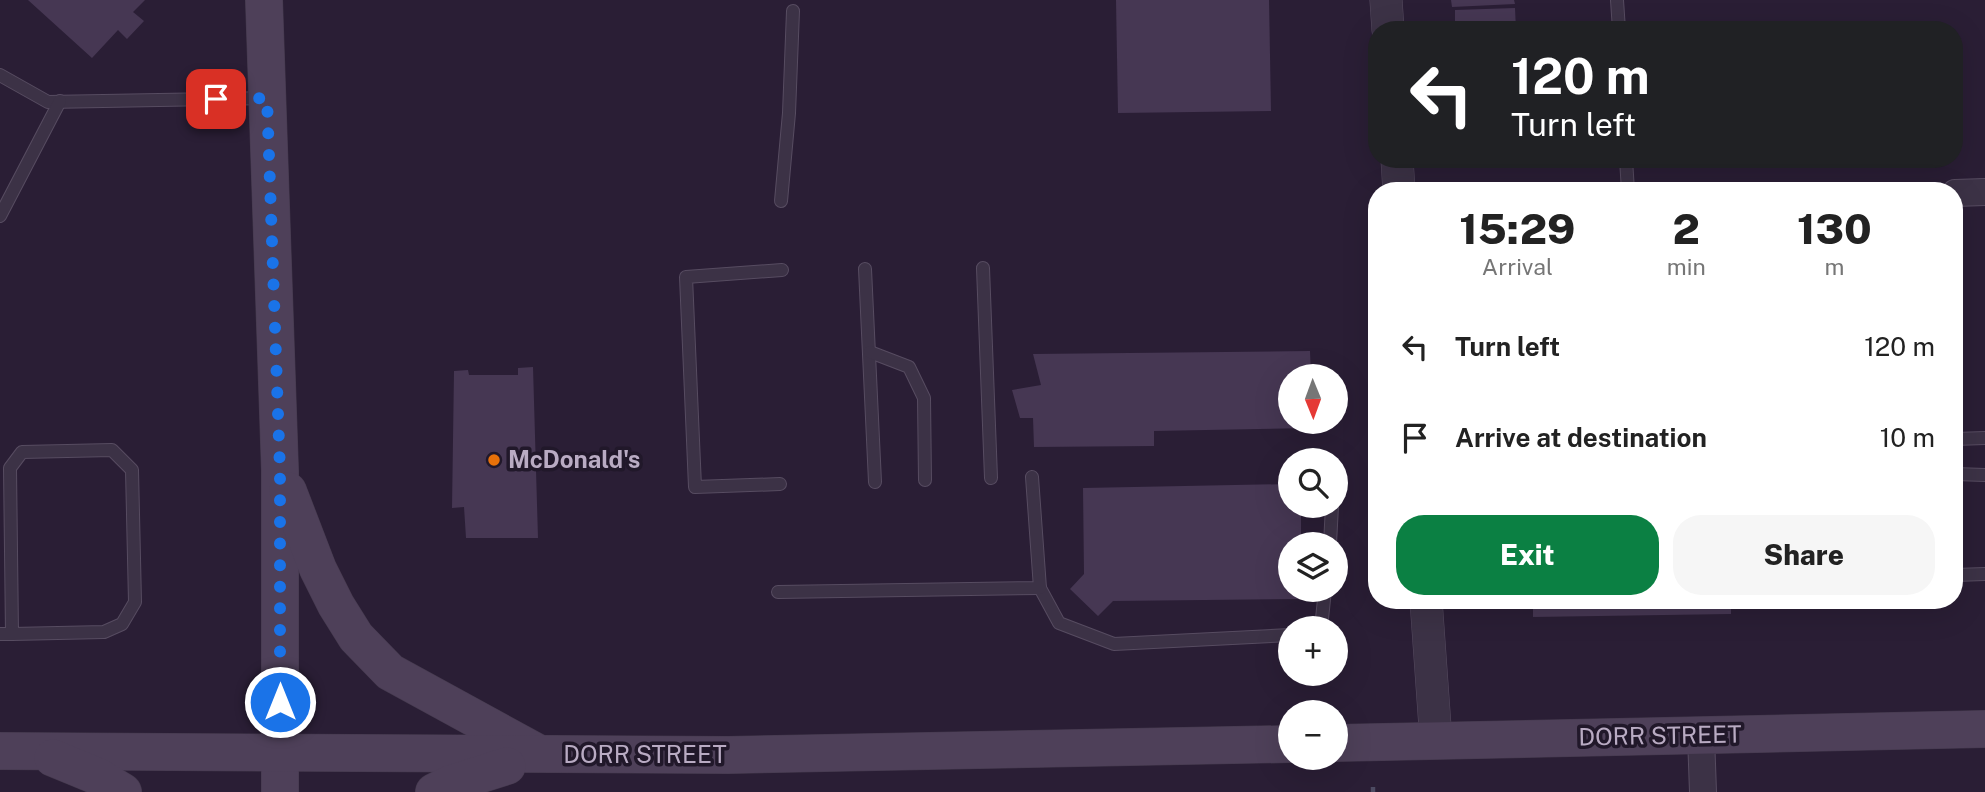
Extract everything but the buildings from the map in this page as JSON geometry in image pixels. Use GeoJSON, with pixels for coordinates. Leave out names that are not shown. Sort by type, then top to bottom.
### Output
{"type":"FeatureCollection","features":[{"type":"Feature","properties":{"kind":"main road"},"geometry":{"type":"LineString","coordinates":[[264,0],[280,471],[280,792]]}},
{"type":"Feature","properties":{"kind":"main road"},"geometry":{"type":"LineString","coordinates":[[280,471],[318,569],[356,637],[390,672],[542,755]]}},
{"type":"Feature","properties":{"kind":"main road","name":"DORR STREET"},"geometry":{"type":"LineString","coordinates":[[1348,743],[1985,729]]}},
{"type":"Feature","properties":{"kind":"main road","name":"DORR STREET"},"geometry":{"type":"LineString","coordinates":[[18,751],[728,755],[1278,744]]}},
{"type":"Feature","properties":{"kind":"main road"},"geometry":{"type":"LineString","coordinates":[[18,751],[97,776],[123,792]]}},
{"type":"Feature","properties":{"kind":"main road"},"geometry":{"type":"LineString","coordinates":[[434,792],[450,784],[542,755]]}},
{"type":"Feature","properties":{"kind":"street"},"geometry":{"type":"LineString","coordinates":[[1386,0],[1387,21]]}},
{"type":"Feature","properties":{"kind":"street"},"geometry":{"type":"LineString","coordinates":[[1963,192],[1985,192]]}},
{"type":"Feature","properties":{"kind":"street"},"geometry":{"type":"LineString","coordinates":[[1427,609],[1436,741]]}},
{"type":"Feature","properties":{"kind":"street"},"geometry":{"type":"LineString","coordinates":[[1701,736],[1703,792]]}},
{"type":"Feature","properties":{"kind":"lane"},"geometry":{"type":"LineString","coordinates":[[1617,0],[1618,21]]}},
{"type":"Feature","properties":{"kind":"lane"},"geometry":{"type":"LineString","coordinates":[[781,201],[789,113],[793,12]]}},
{"type":"Feature","properties":{"kind":"lane"},"geometry":{"type":"LineString","coordinates":[[0,75],[48,102],[267,98]]}},
{"type":"Feature","properties":{"kind":"lane"},"geometry":{"type":"LineString","coordinates":[[0,216],[60,102]]}},
{"type":"Feature","properties":{"kind":"lane"},"geometry":{"type":"LineString","coordinates":[[983,268],[991,478]]}},
{"type":"Feature","properties":{"kind":"lane"},"geometry":{"type":"LineString","coordinates":[[865,269],[875,482]]}},
{"type":"Feature","properties":{"kind":"lane"},"geometry":{"type":"LineString","coordinates":[[780,484],[695,487],[686,277],[782,270]]}},
{"type":"Feature","properties":{"kind":"lane"},"geometry":{"type":"LineString","coordinates":[[870,352],[909,368],[924,398],[925,480]]}},
{"type":"Feature","properties":{"kind":"lane"},"geometry":{"type":"LineString","coordinates":[[1963,439],[1985,438]]}},
{"type":"Feature","properties":{"kind":"lane"},"geometry":{"type":"LineString","coordinates":[[112,450],[132,470],[135,602],[122,624],[104,632],[6,634],[10,468],[22,452],[112,450]]}},
{"type":"Feature","properties":{"kind":"lane"},"geometry":{"type":"LineString","coordinates":[[1963,474],[1985,475]]}},
{"type":"Feature","properties":{"kind":"lane"},"geometry":{"type":"LineString","coordinates":[[1032,477],[1040,588],[1059,623],[1114,643],[1278,636]]}},
{"type":"Feature","properties":{"kind":"lane"},"geometry":{"type":"LineString","coordinates":[[1963,575],[1985,574]]}},
{"type":"Feature","properties":{"kind":"lane"},"geometry":{"type":"LineString","coordinates":[[778,592],[1040,588]]}},
{"type":"Feature","properties":{"kind":"path"},"geometry":{"type":"LineString","coordinates":[[1373,784],[1373,792]]}},
{"type":"Feature","properties":{"kind":"place","name":"McDonald's"},"geometry":{"type":"Point","coordinates":[494,460]}},
{"type":"Feature","properties":{"kind":"route"},"geometry":{"type":"LineString","coordinates":[[216,99],[267,98],[280,471],[280,702]]}}]}
